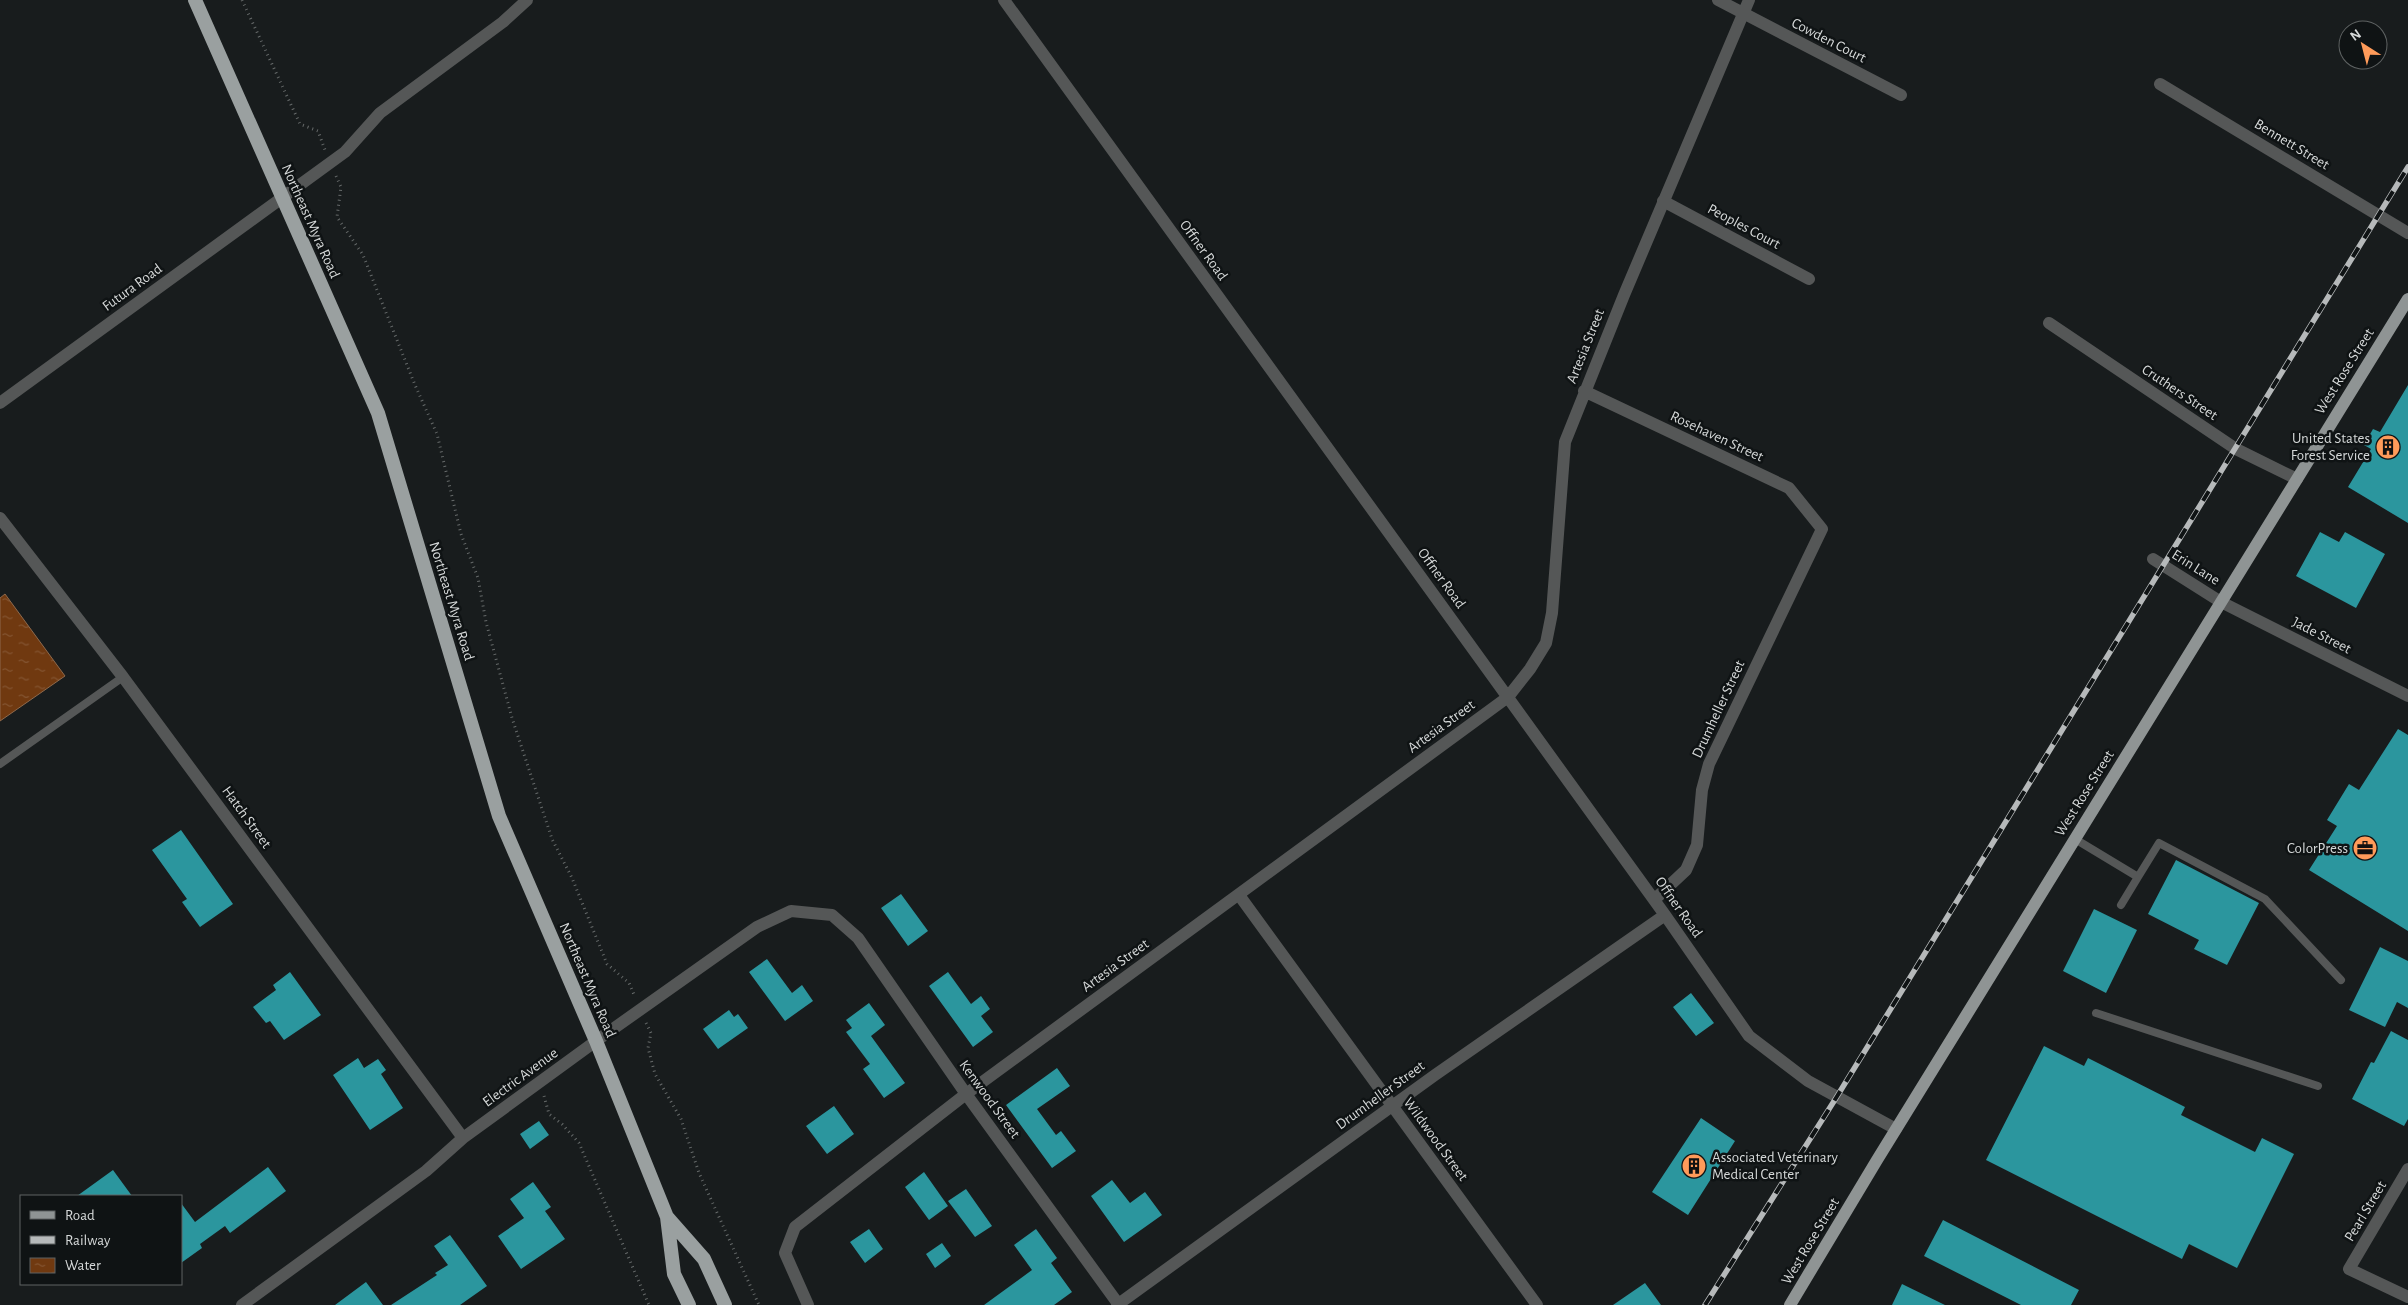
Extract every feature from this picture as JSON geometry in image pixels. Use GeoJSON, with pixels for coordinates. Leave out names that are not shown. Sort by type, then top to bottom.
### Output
{"type":"FeatureCollection","features":[{"type":"Feature","properties":{"kind":"highway","name":"Northeast Myra Road"},"geometry":{"type":"LineString","coordinates":[[195,0],[378,413],[499,816],[596,1041],[667,1216],[674,1274],[689,1305]]}},
{"type":"Feature","properties":{"kind":"highway","name":"Northeast Myra Road"},"geometry":{"type":"LineString","coordinates":[[667,1216],[704,1259],[725,1305]]}},
{"type":"Feature","properties":{"kind":"main road","name":"West Rose Street"},"geometry":{"type":"LineString","coordinates":[[1790,1305],[1896,1129],[2408,299]]}},
{"type":"Feature","properties":{"kind":"street","name":"Futura Road"},"geometry":{"type":"LineString","coordinates":[[0,403],[345,152],[380,114],[503,22],[527,0]]}},
{"type":"Feature","properties":{"kind":"street","name":"Offner Road"},"geometry":{"type":"LineString","coordinates":[[1004,0],[1654,900],[1750,1036],[1808,1081],[1896,1129]]}},
{"type":"Feature","properties":{"kind":"street","name":"Cowden Court"},"geometry":{"type":"LineString","coordinates":[[1718,0],[1901,95]]}},
{"type":"Feature","properties":{"kind":"street","name":"Artesia Street"},"geometry":{"type":"LineString","coordinates":[[808,1305],[786,1253],[795,1227],[966,1094],[1508,698],[1530,669],[1546,643],[1552,613],[1565,442],[1584,391],[1663,201],[1749,0]]}},
{"type":"Feature","properties":{"kind":"street","name":"Bennett Street"},"geometry":{"type":"LineString","coordinates":[[2160,84],[2408,232]]}},
{"type":"Feature","properties":{"kind":"street","name":"Peoples Court"},"geometry":{"type":"LineString","coordinates":[[1663,201],[1809,279]]}},
{"type":"Feature","properties":{"kind":"street","name":"Cruthers Street"},"geometry":{"type":"LineString","coordinates":[[2049,323],[2236,449],[2297,479]]}},
{"type":"Feature","properties":{"kind":"street","name":"Rosehaven Street"},"geometry":{"type":"LineString","coordinates":[[1584,391],[1789,488],[1822,529]]}},
{"type":"Feature","properties":{"kind":"street","name":"Hatch Street"},"geometry":{"type":"LineString","coordinates":[[0,518],[123,677],[463,1138]]}},
{"type":"Feature","properties":{"kind":"street","name":"Drumheller Street"},"geometry":{"type":"LineString","coordinates":[[1654,900],[1686,870],[1697,844],[1702,790],[1709,764],[1822,529]]}},
{"type":"Feature","properties":{"kind":"street","name":"Erin Lane"},"geometry":{"type":"LineString","coordinates":[[2153,559],[2221,602]]}},
{"type":"Feature","properties":{"kind":"street","name":"Jade Street"},"geometry":{"type":"LineString","coordinates":[[2221,602],[2408,696]]}},
{"type":"Feature","properties":{"kind":"street","name":"Wildwood Street"},"geometry":{"type":"LineString","coordinates":[[1239,895],[1537,1305]]}},
{"type":"Feature","properties":{"kind":"street","name":"Electric Avenue"},"geometry":{"type":"LineString","coordinates":[[242,1305],[426,1171],[463,1138],[756,927],[791,911],[832,915]]}},
{"type":"Feature","properties":{"kind":"street","name":"Kenwood Street"},"geometry":{"type":"LineString","coordinates":[[832,915],[858,938],[966,1094],[1118,1305]]}},
{"type":"Feature","properties":{"kind":"street","name":"Drumheller Street"},"geometry":{"type":"LineString","coordinates":[[1118,1305],[1393,1106],[1665,916]]}},
{"type":"Feature","properties":{"kind":"street","name":"Pearl Street"},"geometry":{"type":"LineString","coordinates":[[2408,1169],[2349,1269],[2408,1297]]}},
{"type":"Feature","properties":{"kind":"lane"},"geometry":{"type":"LineString","coordinates":[[0,764],[123,677]]}},
{"type":"Feature","properties":{"kind":"lane"},"geometry":{"type":"LineString","coordinates":[[2075,840],[2138,878]]}},
{"type":"Feature","properties":{"kind":"lane"},"geometry":{"type":"LineString","coordinates":[[2121,905],[2159,843],[2265,899],[2341,980]]}},
{"type":"Feature","properties":{"kind":"lane"},"geometry":{"type":"LineString","coordinates":[[2096,1013],[2318,1086]]}},
{"type":"Feature","properties":{"kind":"path"},"geometry":{"type":"LineString","coordinates":[[242,0],[300,124],[318,131],[340,187],[337,216],[363,255],[415,385],[437,434],[461,534],[478,578],[486,622],[512,718],[552,839],[572,878],[607,964],[629,983],[651,1033],[648,1048],[655,1074],[681,1119],[699,1173],[758,1305]]}},
{"type":"Feature","properties":{"kind":"path"},"geometry":{"type":"LineString","coordinates":[[540,1082],[549,1114],[562,1124],[579,1143],[648,1305]]}},
{"type":"Feature","properties":{"kind":"water"},"geometry":{"type":"Polygon","coordinates":[[[5,594],[65,676],[0,721],[0,598],[5,594]]]}},
{"type":"Feature","properties":{"kind":"building","name":"United States Forest Service"},"geometry":{"type":"Polygon","coordinates":[[[2408,385],[2408,523],[2348,487],[2371,449],[2364,445],[2373,429],[2380,432],[2408,385]]]}},
{"type":"Feature","properties":{"kind":"building"},"geometry":{"type":"Polygon","coordinates":[[[2320,532],[2339,542],[2345,532],[2385,554],[2356,608],[2296,576],[2320,532]]]}},
{"type":"Feature","properties":{"kind":"building","name":"ColorPress"},"geometry":{"type":"Polygon","coordinates":[[[2398,729],[2408,735],[2408,931],[2309,870],[2337,826],[2327,820],[2349,784],[2359,790],[2398,729]]]}},
{"type":"Feature","properties":{"kind":"building"},"geometry":{"type":"Polygon","coordinates":[[[181,830],[233,904],[200,927],[182,902],[187,899],[152,850],[181,830]]]}},
{"type":"Feature","properties":{"kind":"building"},"geometry":{"type":"Polygon","coordinates":[[[2176,860],[2259,903],[2227,965],[2194,949],[2199,940],[2148,914],[2176,860]]]}},
{"type":"Feature","properties":{"kind":"building"},"geometry":{"type":"Polygon","coordinates":[[[901,894],[928,931],[908,946],[881,908],[901,894]]]}},
{"type":"Feature","properties":{"kind":"building"},"geometry":{"type":"Polygon","coordinates":[[[2094,909],[2137,930],[2106,993],[2063,971],[2094,909]]]}},
{"type":"Feature","properties":{"kind":"building"},"geometry":{"type":"Polygon","coordinates":[[[2380,947],[2408,961],[2408,1008],[2397,1002],[2385,1027],[2349,1010],[2380,947]]]}},
{"type":"Feature","properties":{"kind":"building"},"geometry":{"type":"Polygon","coordinates":[[[767,959],[792,993],[802,985],[813,1001],[785,1021],[749,972],[767,959]]]}},
{"type":"Feature","properties":{"kind":"building"},"geometry":{"type":"Polygon","coordinates":[[[290,972],[321,1015],[284,1040],[270,1021],[266,1023],[253,1007],[276,990],[273,985],[290,972]]]}},
{"type":"Feature","properties":{"kind":"building"},"geometry":{"type":"Polygon","coordinates":[[[948,972],[971,1004],[981,996],[990,1009],[981,1016],[993,1032],[973,1047],[929,986],[948,972]]]}},
{"type":"Feature","properties":{"kind":"building"},"geometry":{"type":"Polygon","coordinates":[[[1691,993],[1714,1023],[1696,1036],[1673,1007],[1691,993]]]}},
{"type":"Feature","properties":{"kind":"building"},"geometry":{"type":"Polygon","coordinates":[[[869,1003],[885,1025],[871,1036],[905,1083],[884,1098],[863,1069],[870,1064],[846,1032],[852,1028],[846,1020],[869,1003]]]}},
{"type":"Feature","properties":{"kind":"building"},"geometry":{"type":"Polygon","coordinates":[[[729,1010],[734,1017],[738,1014],[748,1028],[718,1049],[703,1029],[729,1010]]]}},
{"type":"Feature","properties":{"kind":"building"},"geometry":{"type":"Polygon","coordinates":[[[2391,1031],[2408,1040],[2408,1119],[2404,1126],[2352,1099],[2371,1062],[2374,1063],[2391,1031]]]}},
{"type":"Feature","properties":{"kind":"building"},"geometry":{"type":"Polygon","coordinates":[[[2044,1046],[2084,1066],[2088,1058],[2185,1107],[2181,1115],[2255,1152],[2262,1138],[2294,1154],[2237,1268],[2189,1244],[2182,1259],[1986,1160],[2044,1046]]]}},
{"type":"Feature","properties":{"kind":"building"},"geometry":{"type":"Polygon","coordinates":[[[358,1058],[364,1068],[378,1059],[386,1070],[381,1074],[403,1108],[370,1130],[333,1075],[358,1058]]]}},
{"type":"Feature","properties":{"kind":"building"},"geometry":{"type":"Polygon","coordinates":[[[1057,1068],[1070,1086],[1037,1109],[1056,1135],[1061,1131],[1076,1151],[1052,1168],[1006,1105],[1057,1068]]]}},
{"type":"Feature","properties":{"kind":"building"},"geometry":{"type":"Polygon","coordinates":[[[834,1106],[854,1134],[827,1154],[806,1126],[834,1106]]]}},
{"type":"Feature","properties":{"kind":"building","name":"Associated Veterinary Medical Center"},"geometry":{"type":"Polygon","coordinates":[[[1701,1118],[1735,1141],[1688,1215],[1652,1192],[1701,1118]]]}},
{"type":"Feature","properties":{"kind":"building"},"geometry":{"type":"Polygon","coordinates":[[[539,1121],[549,1135],[530,1149],[520,1134],[539,1121]]]}},
{"type":"Feature","properties":{"kind":"building"},"geometry":{"type":"Polygon","coordinates":[[[268,1167],[286,1191],[230,1233],[225,1226],[200,1244],[202,1248],[182,1262],[182,1204],[195,1222],[268,1167]]]}},
{"type":"Feature","properties":{"kind":"building"},"geometry":{"type":"Polygon","coordinates":[[[113,1170],[131,1195],[78,1195],[113,1170]]]}},
{"type":"Feature","properties":{"kind":"building"},"geometry":{"type":"Polygon","coordinates":[[[924,1172],[948,1206],[929,1220],[905,1187],[924,1172]]]}},
{"type":"Feature","properties":{"kind":"building"},"geometry":{"type":"Polygon","coordinates":[[[1112,1180],[1130,1203],[1145,1192],[1162,1215],[1124,1242],[1091,1196],[1112,1180]]]}},
{"type":"Feature","properties":{"kind":"building"},"geometry":{"type":"Polygon","coordinates":[[[533,1182],[551,1207],[545,1211],[565,1239],[521,1269],[498,1236],[524,1218],[510,1199],[533,1182]]]}},
{"type":"Feature","properties":{"kind":"building"},"geometry":{"type":"Polygon","coordinates":[[[966,1189],[992,1226],[975,1237],[948,1201],[966,1189]]]}},
{"type":"Feature","properties":{"kind":"building"},"geometry":{"type":"Polygon","coordinates":[[[1943,1220],[2079,1290],[2071,1305],[2021,1305],[1924,1256],[1943,1220]]]}},
{"type":"Feature","properties":{"kind":"building"},"geometry":{"type":"Polygon","coordinates":[[[869,1229],[883,1249],[865,1263],[850,1242],[869,1229]]]}},
{"type":"Feature","properties":{"kind":"building"},"geometry":{"type":"Polygon","coordinates":[[[1036,1229],[1057,1258],[1051,1263],[1072,1292],[1054,1305],[984,1305],[1032,1270],[1014,1245],[1036,1229]]]}},
{"type":"Feature","properties":{"kind":"building"},"geometry":{"type":"Polygon","coordinates":[[[450,1235],[487,1286],[460,1305],[391,1305],[437,1275],[435,1273],[448,1265],[434,1246],[450,1235]]]}},
{"type":"Feature","properties":{"kind":"building"},"geometry":{"type":"Polygon","coordinates":[[[942,1243],[951,1256],[935,1268],[926,1254],[942,1243]]]}},
{"type":"Feature","properties":{"kind":"building"},"geometry":{"type":"Polygon","coordinates":[[[366,1282],[383,1305],[335,1305],[366,1282]]]}},
{"type":"Feature","properties":{"kind":"building"},"geometry":{"type":"Polygon","coordinates":[[[1645,1283],[1661,1305],[1613,1305],[1645,1283]]]}},
{"type":"Feature","properties":{"kind":"building"},"geometry":{"type":"Polygon","coordinates":[[[1902,1284],[1945,1305],[1892,1305],[1902,1284]]]}},
{"type":"Feature","properties":{"kind":"railway"},"geometry":{"type":"LineString","coordinates":[[1705,1305],[1836,1098],[2408,167]]}},
{"type":"Feature","properties":{"kind":"place","name":"United States Forest Service"},"geometry":{"type":"Point","coordinates":[2388,447]}},
{"type":"Feature","properties":{"kind":"place","name":"ColorPress"},"geometry":{"type":"Point","coordinates":[2365,848]}},
{"type":"Feature","properties":{"kind":"place","name":"Associated Veterinary Medical Center"},"geometry":{"type":"Point","coordinates":[1694,1166]}}]}
